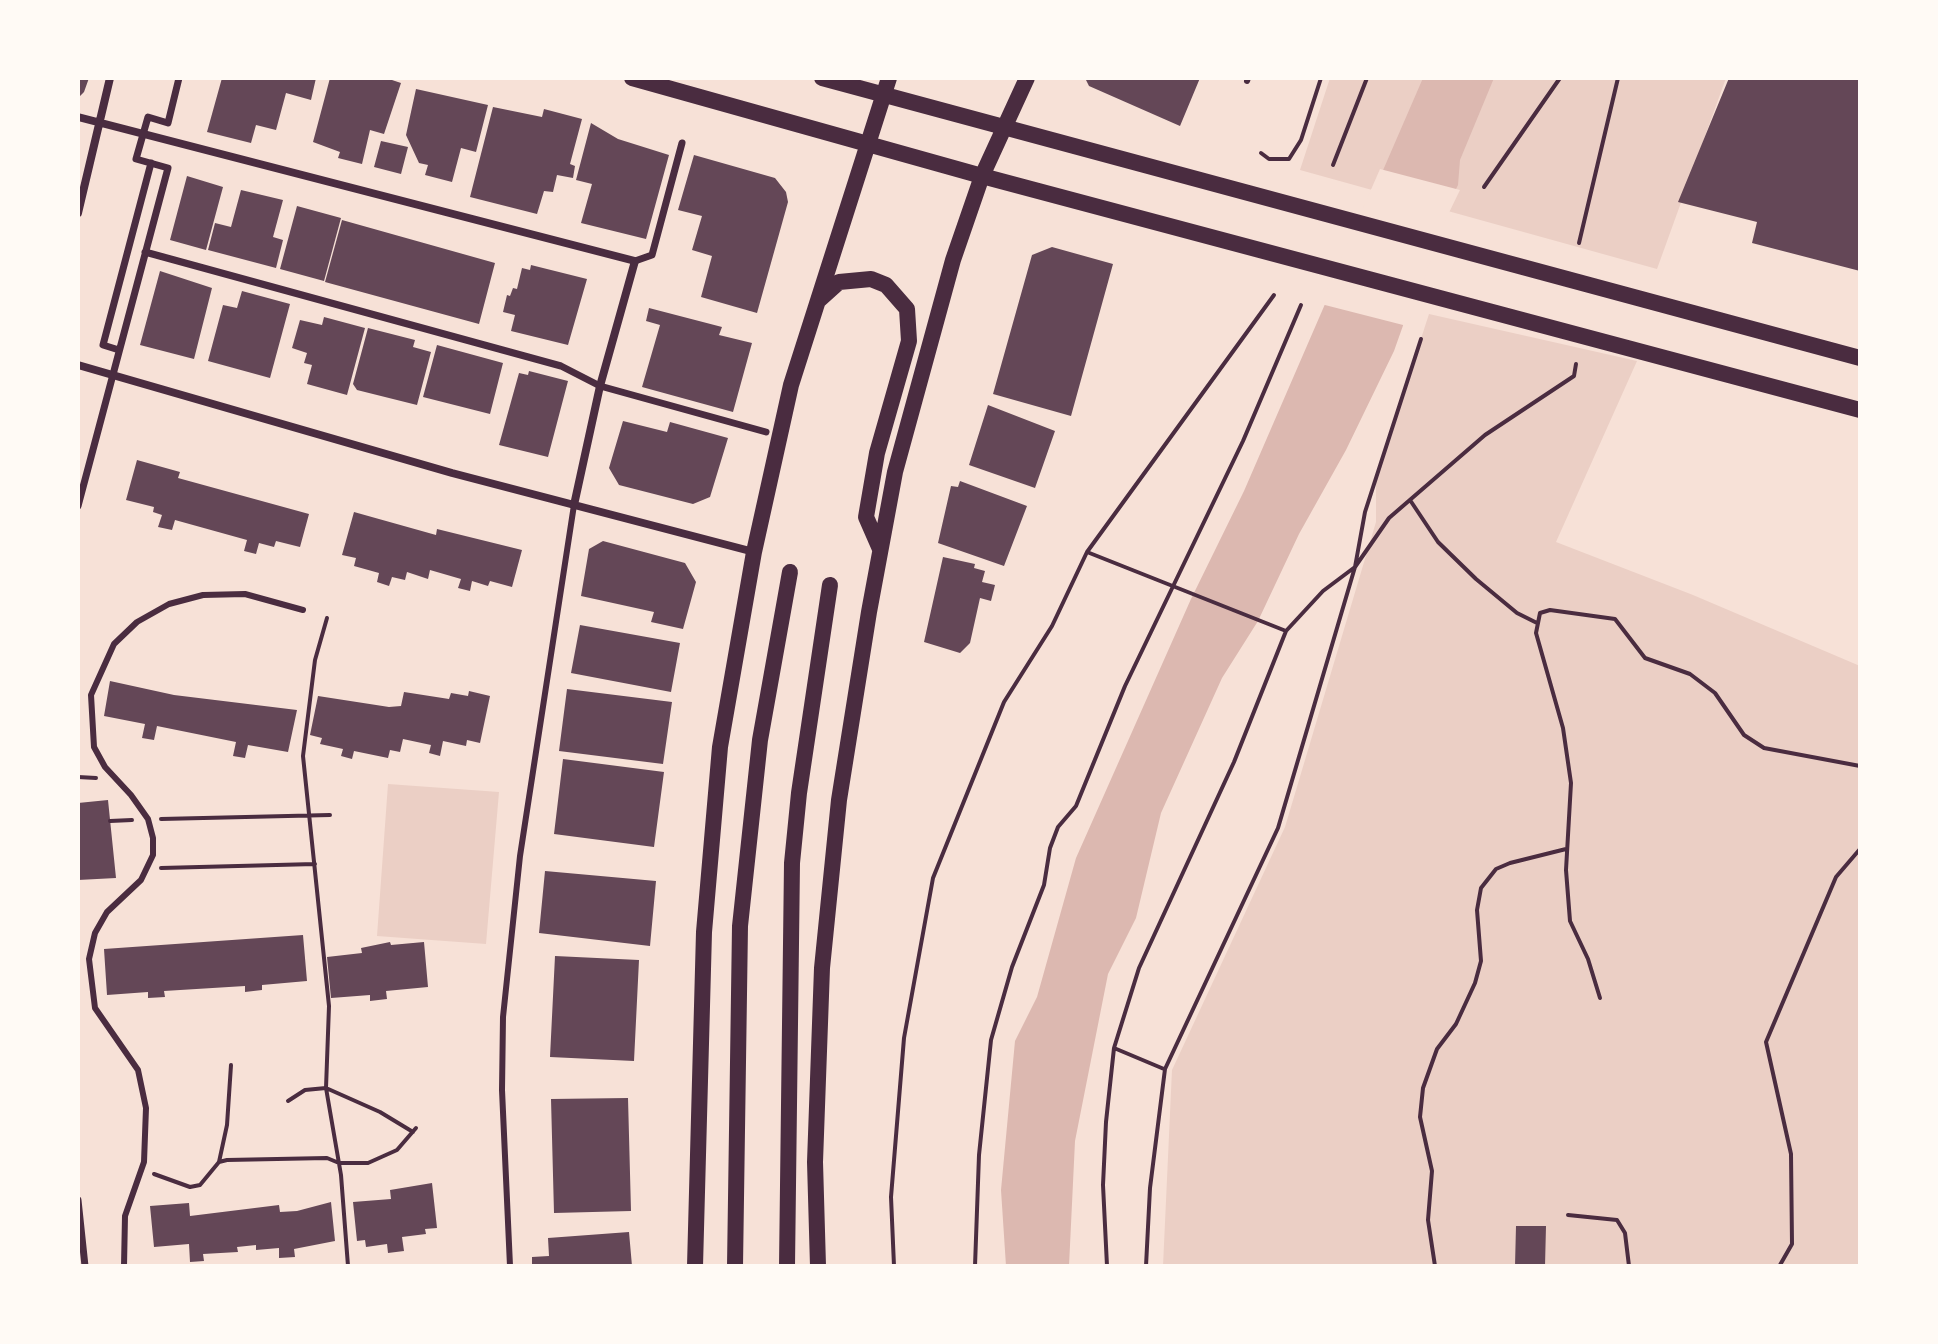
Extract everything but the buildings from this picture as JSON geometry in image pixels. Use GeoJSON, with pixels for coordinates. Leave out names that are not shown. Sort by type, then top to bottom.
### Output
{"type":"FeatureCollection","features":[{"type":"Feature","properties":{"kind":"main road"},"geometry":{"type":"LineString","coordinates":[[632,78],[866,145],[1860,410]]}},
{"type":"Feature","properties":{"kind":"main road"},"geometry":{"type":"LineString","coordinates":[[822,78],[1514,268],[1860,358]]}},
{"type":"Feature","properties":{"kind":"main road"},"geometry":{"type":"LineString","coordinates":[[695,1266],[704,932],[720,747],[754,552],[791,385],[889,78]]}},
{"type":"Feature","properties":{"kind":"main road"},"geometry":{"type":"LineString","coordinates":[[818,1266],[815,1162],[822,968],[839,800],[881,551],[895,472],[953,260],[982,176],[1027,78]]}},
{"type":"Feature","properties":{"kind":"main road"},"geometry":{"type":"LineString","coordinates":[[811,320],[826,291],[855,278],[886,285],[907,309],[909,341],[877,453],[866,517],[881,551]]}},
{"type":"Feature","properties":{"kind":"main road"},"geometry":{"type":"LineString","coordinates":[[735,1266],[740,926],[760,740],[790,572]]}},
{"type":"Feature","properties":{"kind":"main road"},"geometry":{"type":"LineString","coordinates":[[787,1266],[792,863],[799,793],[830,585]]}},
{"type":"Feature","properties":{"kind":"street"},"geometry":{"type":"LineString","coordinates":[[78,213],[110,78]]}},
{"type":"Feature","properties":{"kind":"street"},"geometry":{"type":"LineString","coordinates":[[78,506],[168,168],[136,159],[148,117],[168,123],[179,78]]}},
{"type":"Feature","properties":{"kind":"street"},"geometry":{"type":"LineString","coordinates":[[78,117],[635,261],[652,255],[682,143]]}},
{"type":"Feature","properties":{"kind":"street"},"geometry":{"type":"LineString","coordinates":[[119,350],[103,345],[151,163]]}},
{"type":"Feature","properties":{"kind":"street"},"geometry":{"type":"LineString","coordinates":[[145,252],[561,366],[600,386],[766,432]]}},
{"type":"Feature","properties":{"kind":"street"},"geometry":{"type":"LineString","coordinates":[[574,505],[600,386],[635,261]]}},
{"type":"Feature","properties":{"kind":"street"},"geometry":{"type":"LineString","coordinates":[[78,365],[378,453],[754,552]]}},
{"type":"Feature","properties":{"kind":"street"},"geometry":{"type":"LineString","coordinates":[[78,1200],[85,1266]]}},
{"type":"Feature","properties":{"kind":"lane"},"geometry":{"type":"LineString","coordinates":[[510,1266],[502,1090],[503,1017],[520,856],[574,505]]}},
{"type":"Feature","properties":{"kind":"lane"},"geometry":{"type":"LineString","coordinates":[[124,1266],[125,1216],[142,1169],[147,1136],[138,1070],[95,1008],[89,959],[95,933],[107,912],[141,880],[153,855],[148,819],[105,767],[94,747],[91,695],[114,644],[137,622],[169,604],[203,595],[245,594],[303,610]]}},
{"type":"Feature","properties":{"kind":"path"},"geometry":{"type":"LineString","coordinates":[[1261,153],[1269,159],[1289,159],[1301,140],[1321,78]]}},
{"type":"Feature","properties":{"kind":"path"},"geometry":{"type":"LineString","coordinates":[[1333,165],[1367,78]]}},
{"type":"Feature","properties":{"kind":"path"},"geometry":{"type":"LineString","coordinates":[[1484,187],[1560,78]]}},
{"type":"Feature","properties":{"kind":"path"},"geometry":{"type":"LineString","coordinates":[[1579,243],[1618,78]]}},
{"type":"Feature","properties":{"kind":"path"},"geometry":{"type":"LineString","coordinates":[[894,1266],[891,1197],[904,1038],[933,878],[1004,702],[1052,626],[1087,552],[1274,295]]}},
{"type":"Feature","properties":{"kind":"path"},"geometry":{"type":"LineString","coordinates":[[975,1266],[979,1155],[991,1040],[1012,967],[1044,885],[1058,827],[1076,806],[1095,753],[1113,722],[1125,686],[1243,441],[1301,305]]}},
{"type":"Feature","properties":{"kind":"path"},"geometry":{"type":"LineString","coordinates":[[1146,1266],[1150,1188],[1165,1069],[1278,828],[1355,567],[1365,512],[1421,339]]}},
{"type":"Feature","properties":{"kind":"path"},"geometry":{"type":"LineString","coordinates":[[1107,1266],[1103,1185],[1114,1048],[1139,968],[1234,762],[1286,631],[1323,591],[1355,567],[1389,518],[1485,435],[1574,376],[1576,364]]}},
{"type":"Feature","properties":{"kind":"path"},"geometry":{"type":"LineString","coordinates":[[1410,500],[1438,542],[1476,579],[1517,613],[1537,623]]}},
{"type":"Feature","properties":{"kind":"path"},"geometry":{"type":"LineString","coordinates":[[1087,552],[1286,631]]}},
{"type":"Feature","properties":{"kind":"path"},"geometry":{"type":"LineString","coordinates":[[1600,998],[1588,959],[1570,921],[1567,848],[1571,783],[1563,728],[1536,633],[1540,613],[1550,610],[1615,619],[1645,658],[1690,674],[1715,693],[1744,735],[1764,748],[1860,766]]}},
{"type":"Feature","properties":{"kind":"path"},"geometry":{"type":"LineString","coordinates":[[327,618],[315,660],[303,740],[329,1006],[326,1088],[339,1163],[348,1266]]}},
{"type":"Feature","properties":{"kind":"path"},"geometry":{"type":"LineString","coordinates":[[110,821],[330,815]]}},
{"type":"Feature","properties":{"kind":"path"},"geometry":{"type":"LineString","coordinates":[[1435,1266],[1428,1220],[1432,1171],[1420,1117],[1423,1088],[1437,1049],[1456,1024],[1478,975],[1481,961],[1477,910],[1481,888],[1496,869],[1567,848]]}},
{"type":"Feature","properties":{"kind":"path"},"geometry":{"type":"LineString","coordinates":[[1780,1265],[1792,1244],[1791,1154],[1766,1042],[1836,877],[1860,849]]}},
{"type":"Feature","properties":{"kind":"path"},"geometry":{"type":"LineString","coordinates":[[146,869],[315,864]]}},
{"type":"Feature","properties":{"kind":"path"},"geometry":{"type":"LineString","coordinates":[[1114,1048],[1165,1069]]}},
{"type":"Feature","properties":{"kind":"path"},"geometry":{"type":"LineString","coordinates":[[142,1169],[190,1187],[200,1185],[219,1162],[227,1125],[231,1065]]}},
{"type":"Feature","properties":{"kind":"path"},"geometry":{"type":"LineString","coordinates":[[219,1162],[327,1158],[339,1163],[368,1163],[383,1158],[415,1130],[326,1088],[305,1090],[288,1101]]}},
{"type":"Feature","properties":{"kind":"path"},"geometry":{"type":"LineString","coordinates":[[1568,1215],[1617,1220],[1625,1233],[1629,1266]]}},
{"type":"Feature","properties":{"kind":"shaded area"},"geometry":{"type":"Polygon","coordinates":[[[1330,78],[1726,78],[1657,269],[1300,170],[1330,78]]]}},
{"type":"Feature","properties":{"kind":"shaded area"},"geometry":{"type":"Polygon","coordinates":[[[1423,78],[1494,78],[1460,160],[1458,185],[1440,221],[1394,351],[1346,450],[1299,534],[1258,621],[1222,678],[1161,813],[1136,918],[1108,974],[1075,1141],[1069,1266],[1006,1266],[1001,1190],[1015,1041],[1037,997],[1076,858],[1191,599],[1244,491],[1423,78]]]}},
{"type":"Feature","properties":{"kind":"shaded area"},"geometry":{"type":"Polygon","coordinates":[[[1429,314],[1637,361],[1556,542],[1693,595],[1860,666],[1860,1266],[1163,1266],[1172,1070],[1285,827],[1376,522],[1376,477],[1429,314]]]}},
{"type":"Feature","properties":{"kind":"shaded area"},"geometry":{"type":"Polygon","coordinates":[[[388,784],[499,792],[486,944],[377,936],[388,784]]]}},
{"type":"Feature","properties":{"kind":"pier"},"geometry":{"type":"Polygon","coordinates":[[[1380,169],[1460,190],[1444,223],[1407,326],[1321,304],[1380,169]]]}}]}
